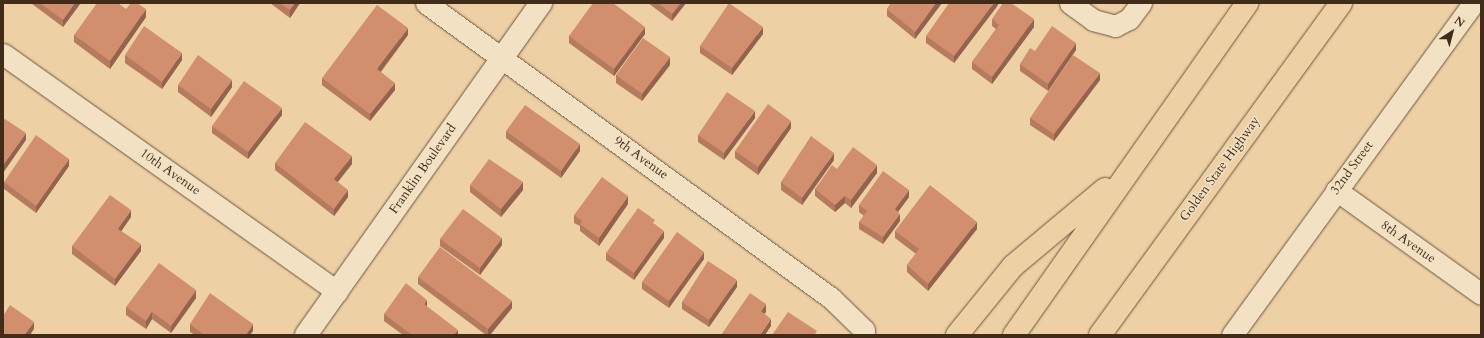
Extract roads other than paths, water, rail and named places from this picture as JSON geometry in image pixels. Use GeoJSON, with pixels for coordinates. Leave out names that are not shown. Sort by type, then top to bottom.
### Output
{"type":"FeatureCollection","features":[{"type":"Feature","properties":{"kind":"highway"},"geometry":{"type":"LineString","coordinates":[[1014,335],[1128,170],[1247,3]]}},
{"type":"Feature","properties":{"kind":"highway","name":"Golden State Highway"},"geometry":{"type":"LineString","coordinates":[[1100,335],[1341,3]]}},
{"type":"Feature","properties":{"kind":"highway"},"geometry":{"type":"LineString","coordinates":[[957,335],[1013,266],[1128,170]]}},
{"type":"Feature","properties":{"kind":"highway"},"geometry":{"type":"LineString","coordinates":[[1105,335],[1131,291]]}},
{"type":"Feature","properties":{"kind":"main road","name":"Franklin Boulevard"},"geometry":{"type":"LineString","coordinates":[[306,335],[502,56],[541,3]]}},
{"type":"Feature","properties":{"kind":"street","name":"9th Avenue"},"geometry":{"type":"LineString","coordinates":[[426,3],[502,56],[825,293],[852,317],[864,330],[864,335]]}},
{"type":"Feature","properties":{"kind":"street"},"geometry":{"type":"LineString","coordinates":[[1070,3],[1093,20],[1115,26],[1129,19],[1141,3]]}},
{"type":"Feature","properties":{"kind":"street","name":"32nd Street"},"geometry":{"type":"LineString","coordinates":[[1232,335],[1336,190],[1474,3]]}},
{"type":"Feature","properties":{"kind":"street","name":"10th Avenue"},"geometry":{"type":"LineString","coordinates":[[3,54],[337,291]]}},
{"type":"Feature","properties":{"kind":"street","name":"8th Avenue"},"geometry":{"type":"LineString","coordinates":[[1336,190],[1481,294]]}}]}
